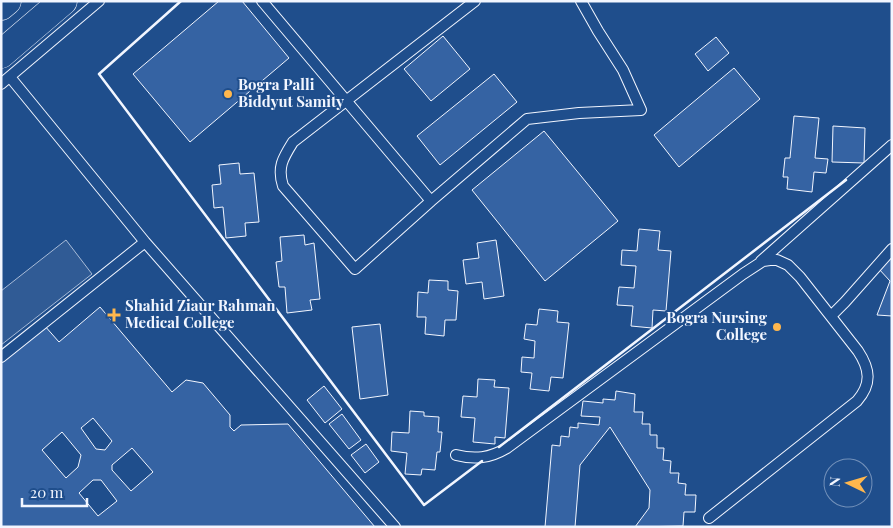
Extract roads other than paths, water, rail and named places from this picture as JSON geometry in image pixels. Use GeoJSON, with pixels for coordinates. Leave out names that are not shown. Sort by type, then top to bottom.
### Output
{"type":"FeatureCollection","features":[{"type":"Feature","properties":{"kind":"highway"},"geometry":{"type":"LineString","coordinates":[[1,6],[7,1]]}},
{"type":"Feature","properties":{"kind":"highway"},"geometry":{"type":"LineString","coordinates":[[5,66],[63,1]]}},
{"type":"Feature","properties":{"kind":"lane"},"geometry":{"type":"LineString","coordinates":[[1,84],[5,66],[99,1]]}},
{"type":"Feature","properties":{"kind":"lane"},"geometry":{"type":"LineString","coordinates":[[262,1],[431,201]]}},
{"type":"Feature","properties":{"kind":"lane"},"geometry":{"type":"LineString","coordinates":[[475,1],[293,142],[286,153],[281,165],[283,186],[355,269],[527,119],[578,113],[641,110],[623,70],[598,31],[582,1]]}},
{"type":"Feature","properties":{"kind":"lane"},"geometry":{"type":"LineString","coordinates":[[5,66],[145,242],[395,527]]}},
{"type":"Feature","properties":{"kind":"lane"},"geometry":{"type":"LineString","coordinates":[[456,454],[471,458],[486,457],[507,448],[756,265],[892,145]]}},
{"type":"Feature","properties":{"kind":"lane"},"geometry":{"type":"LineString","coordinates":[[1,357],[145,242]]}},
{"type":"Feature","properties":{"kind":"lane"},"geometry":{"type":"LineString","coordinates":[[831,316],[892,249]]}},
{"type":"Feature","properties":{"kind":"lane"},"geometry":{"type":"LineString","coordinates":[[709,518],[857,401],[866,388],[868,375],[864,360],[800,277],[788,265],[777,260],[763,261],[756,265]]}},
{"type":"Feature","properties":{"kind":"place","name":"Bogra Palli Biddyut Samity"},"geometry":{"type":"Point","coordinates":[228,94]}},
{"type":"Feature","properties":{"kind":"place","name":"Shahid Ziaur Rahman Medical College"},"geometry":{"type":"Point","coordinates":[114,315]}},
{"type":"Feature","properties":{"kind":"place","name":"Bogra Nursing College"},"geometry":{"type":"Point","coordinates":[777,327]}}]}
